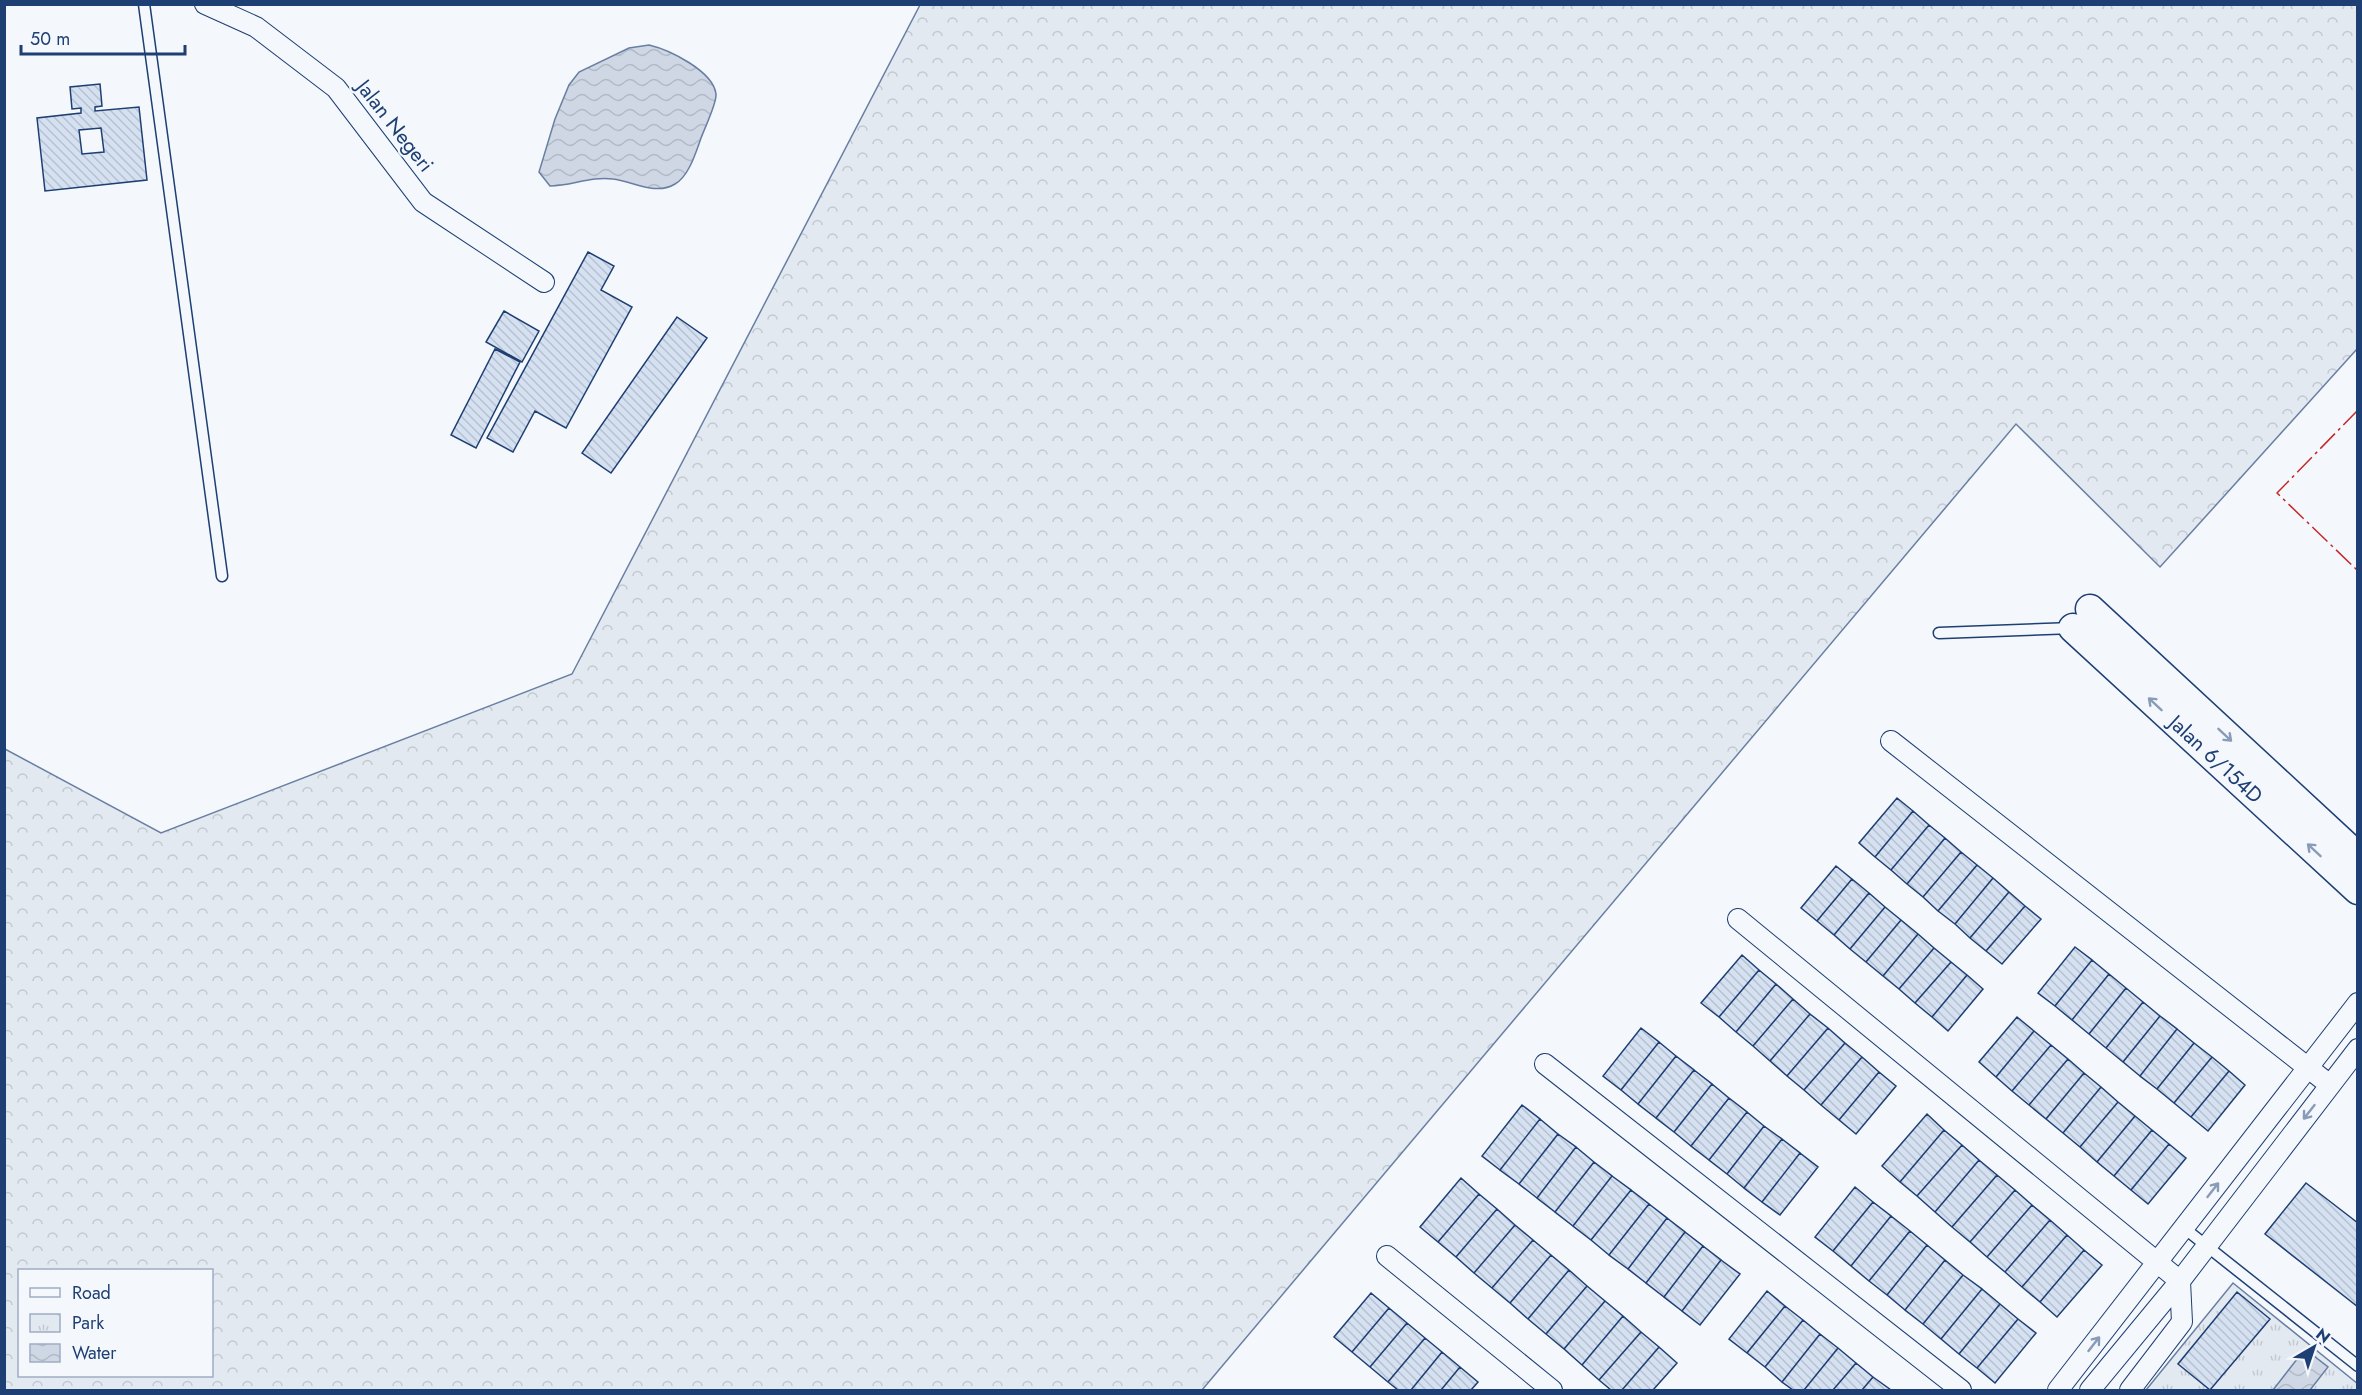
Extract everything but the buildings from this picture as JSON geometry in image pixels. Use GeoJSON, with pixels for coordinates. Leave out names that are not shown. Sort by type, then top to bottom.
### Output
{"type":"FeatureCollection","features":[{"type":"Feature","properties":{"kind":"street","name":"Jalan Negeri"},"geometry":{"type":"LineString","coordinates":[[205,4],[256,27],[336,88],[423,202],[544,282]]}},
{"type":"Feature","properties":{"kind":"street","name":"Jalan 6/154D"},"geometry":{"type":"LineString","coordinates":[[2081,619],[2358,858]]}},
{"type":"Feature","properties":{"kind":"street","name":"Jalan 6/154D"},"geometry":{"type":"LineString","coordinates":[[2081,619],[2358,890]]}},
{"type":"Feature","properties":{"kind":"street"},"geometry":{"type":"LineString","coordinates":[[1891,741],[2330,1085]]}},
{"type":"Feature","properties":{"kind":"street"},"geometry":{"type":"LineString","coordinates":[[1738,919],[2180,1281],[2182,1322],[2130,1390]]}},
{"type":"Feature","properties":{"kind":"street"},"geometry":{"type":"LineString","coordinates":[[2058,1390],[2358,1003]]}},
{"type":"Feature","properties":{"kind":"street"},"geometry":{"type":"LineString","coordinates":[[2090,1390],[2180,1281],[2358,1049]]}},
{"type":"Feature","properties":{"kind":"street"},"geometry":{"type":"LineString","coordinates":[[1545,1064],[1961,1390]]}},
{"type":"Feature","properties":{"kind":"street"},"geometry":{"type":"LineString","coordinates":[[1387,1256],[1552,1390]]}},
{"type":"Feature","properties":{"kind":"lane"},"geometry":{"type":"LineString","coordinates":[[144,4],[222,576]]}},
{"type":"Feature","properties":{"kind":"lane"},"geometry":{"type":"LineString","coordinates":[[1939,633],[2081,619]]}},
{"type":"Feature","properties":{"kind":"lane"},"geometry":{"type":"LineString","coordinates":[[2184,1228],[2358,1366]]}},
{"type":"Feature","properties":{"kind":"green space"},"geometry":{"type":"Polygon","coordinates":[[[920,5],[2357,5],[2357,349],[2160,567],[2016,424],[1202,1390],[5,1390],[5,749],[161,833],[572,674],[920,5]]]}},
{"type":"Feature","properties":{"kind":"green space"},"geometry":{"type":"Polygon","coordinates":[[[2233,1283],[2358,1384],[2357,1390],[2146,1390],[2233,1283]]]}},
{"type":"Feature","properties":{"kind":"water"},"geometry":{"type":"Polygon","coordinates":[[[649,45],[679,57],[699,70],[713,85],[716,94],[696,153],[684,176],[675,184],[660,189],[605,178],[550,186],[539,172],[555,119],[569,85],[579,72],[629,48],[649,45]]]}},
{"type":"Feature","properties":{"kind":"water"},"geometry":{"type":"Polygon","coordinates":[[[2305,1349],[2328,1367],[2310,1390],[2273,1390],[2305,1349]]]}},
{"type":"Feature","properties":{"kind":"power"},"geometry":{"type":"LineString","coordinates":[[2358,410],[2277,493],[2358,571]]}}]}
